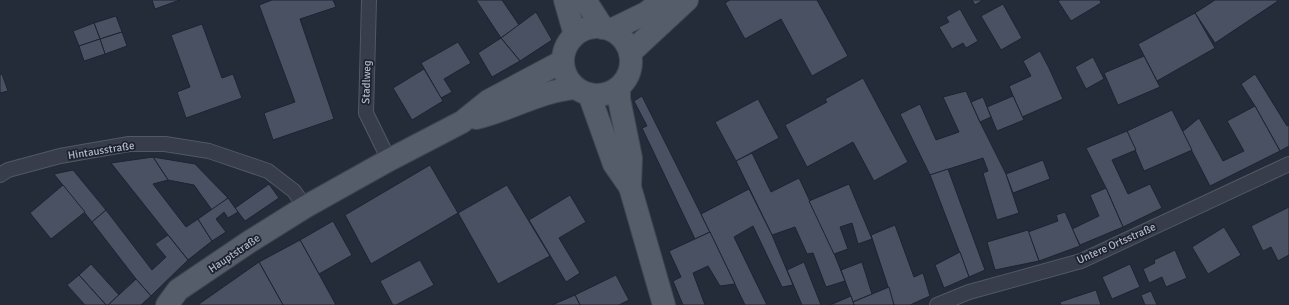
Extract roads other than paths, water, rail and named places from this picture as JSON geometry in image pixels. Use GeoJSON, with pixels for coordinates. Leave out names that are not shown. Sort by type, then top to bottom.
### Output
{"type":"FeatureCollection","features":[{"type":"Feature","properties":{"kind":"main road"},"geometry":{"type":"LineString","coordinates":[[565,0],[575,35]]}},
{"type":"Feature","properties":{"kind":"main road"},"geometry":{"type":"LineString","coordinates":[[462,122],[494,113],[543,94],[582,91],[605,95],[619,88],[624,83],[630,72],[631,66],[628,47],[621,37],[607,29],[584,0]]}},
{"type":"Feature","properties":{"kind":"main road"},"geometry":{"type":"LineString","coordinates":[[630,187],[614,164],[582,91],[571,83],[565,73],[563,61],[566,47],[575,35],[588,28],[607,29],[646,13],[664,0]]}},
{"type":"Feature","properties":{"kind":"main road"},"geometry":{"type":"LineString","coordinates":[[630,53],[687,0]]}},
{"type":"Feature","properties":{"kind":"main road"},"geometry":{"type":"LineString","coordinates":[[462,122],[488,101],[563,61]]}},
{"type":"Feature","properties":{"kind":"main road"},"geometry":{"type":"LineString","coordinates":[[619,88],[619,99],[631,158],[630,187],[664,305]]}},
{"type":"Feature","properties":{"kind":"main road","name":"Hauptstraße"},"geometry":{"type":"LineString","coordinates":[[167,305],[178,290],[249,242],[389,160],[462,122]]}},
{"type":"Feature","properties":{"kind":"street","name":"Stadlweg"},"geometry":{"type":"LineString","coordinates":[[369,0],[366,113],[389,160]]}},
{"type":"Feature","properties":{"kind":"street","name":"Hintausstraße"},"geometry":{"type":"LineString","coordinates":[[2,170],[60,156],[129,144],[165,144],[209,151],[268,170],[294,192],[305,208]]}},
{"type":"Feature","properties":{"kind":"street","name":"Untere Ortsstraße"},"geometry":{"type":"LineString","coordinates":[[937,305],[969,292],[1081,261],[1289,164]]}}]}
